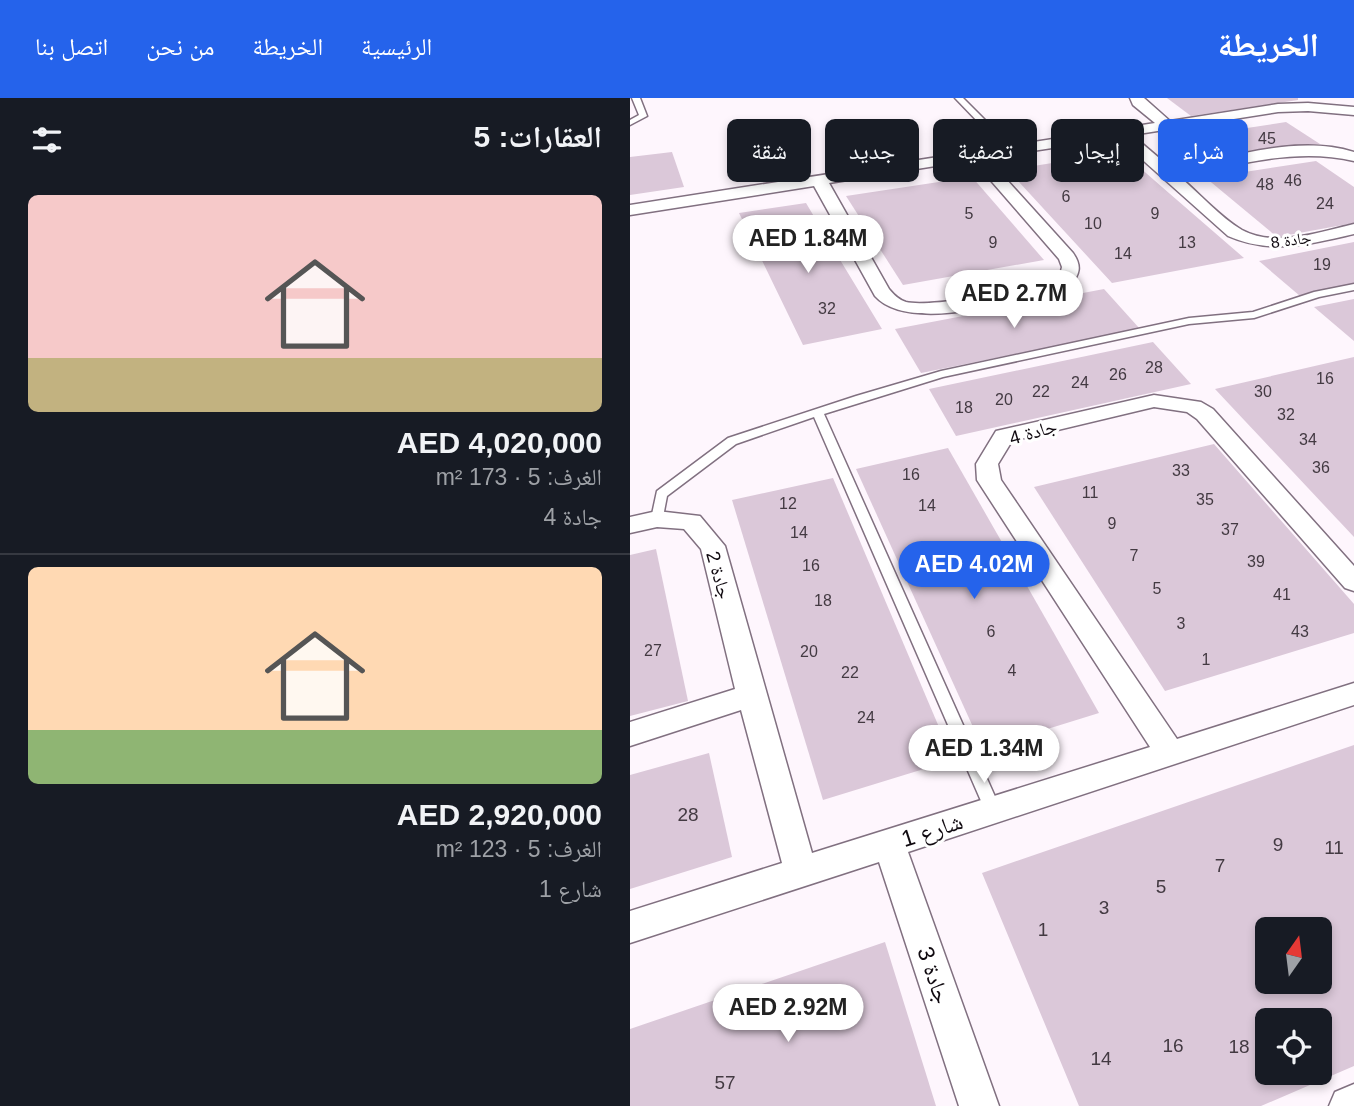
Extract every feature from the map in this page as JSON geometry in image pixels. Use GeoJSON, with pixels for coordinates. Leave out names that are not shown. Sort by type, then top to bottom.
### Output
{"type":"FeatureCollection","features":[{"type":"Feature","properties":{"kind":"street"},"geometry":{"type":"LineString","coordinates":[[1137,98],[1138,102],[1159,119]]}},
{"type":"Feature","properties":{"kind":"street"},"geometry":{"type":"LineString","coordinates":[[1206,119],[1278,108],[1354,110]]}},
{"type":"Feature","properties":{"kind":"street"},"geometry":{"type":"LineString","coordinates":[[1248,160],[1304,150],[1337,151],[1354,157]]}},
{"type":"Feature","properties":{"kind":"street","name":"جادة 8"},"geometry":{"type":"LineString","coordinates":[[1144,154],[1158,167]]}},
{"type":"Feature","properties":{"kind":"street"},"geometry":{"type":"LineString","coordinates":[[630,210],[933,163]]}},
{"type":"Feature","properties":{"kind":"street"},"geometry":{"type":"LineString","coordinates":[[819,180],[881,292],[890,303],[923,309],[1064,282],[1071,274],[1072,266],[1067,257],[1000,182]]}},
{"type":"Feature","properties":{"kind":"street","name":"جادة 8"},"geometry":{"type":"LineString","coordinates":[[1175,182],[1234,232],[1249,240],[1273,244],[1354,229]]}},
{"type":"Feature","properties":{"kind":"street","name":"جادة 4"},"geometry":{"type":"LineString","coordinates":[[1170,753],[989,480],[987,464],[1004,436],[1154,401],[1193,407],[1205,414],[1354,582]]}},
{"type":"Feature","properties":{"kind":"street","name":"جادة 2"},"geometry":{"type":"LineString","coordinates":[[643,522],[691,522],[713,546],[751,695],[801,872]]}},
{"type":"Feature","properties":{"kind":"street","name":"شارع 1"},"geometry":{"type":"LineString","coordinates":[[630,927],[1354,694]]}},
{"type":"Feature","properties":{"kind":"street"},"geometry":{"type":"LineString","coordinates":[[630,734],[751,695]]}},
{"type":"Feature","properties":{"kind":"street","name":"جادة 3"},"geometry":{"type":"LineString","coordinates":[[889,844],[979,1106]]}},
{"type":"Feature","properties":{"kind":"street"},"geometry":{"type":"LineString","coordinates":[[1349,1106],[1354,1104]]}},
{"type":"Feature","properties":{"kind":"lane"},"geometry":{"type":"LineString","coordinates":[[630,123],[643,116],[636,98]]}},
{"type":"Feature","properties":{"kind":"lane"},"geometry":{"type":"LineString","coordinates":[[959,98],[980,119]]}},
{"type":"Feature","properties":{"kind":"lane"},"geometry":{"type":"LineString","coordinates":[[643,522],[661,494],[732,441],[817,412],[941,374],[1189,321],[1254,315],[1317,294],[1354,287]]}},
{"type":"Feature","properties":{"kind":"lane"},"geometry":{"type":"LineString","coordinates":[[817,412],[993,810]]}},
{"type":"Feature","properties":{"kind":"building"},"geometry":{"type":"Polygon","coordinates":[[[1167,98],[1298,98],[1298,100],[1191,116],[1167,98]]]}},
{"type":"Feature","properties":{"kind":"building"},"geometry":{"type":"Polygon","coordinates":[[[1286,122],[1320,144],[1248,156],[1248,128],[1286,122]]]}},
{"type":"Feature","properties":{"kind":"building"},"geometry":{"type":"Polygon","coordinates":[[[672,152],[684,187],[630,195],[630,157],[672,152]]]}},
{"type":"Feature","properties":{"kind":"building"},"geometry":{"type":"Polygon","coordinates":[[[1316,161],[1354,187],[1354,223],[1277,237],[1211,182],[1248,182],[1248,172],[1316,161]]]}},
{"type":"Feature","properties":{"kind":"building"},"geometry":{"type":"Polygon","coordinates":[[[1051,163],[1051,182],[1144,182],[1144,171],[1244,258],[1112,283],[1019,182],[1037,182],[1037,165],[1051,163]]]}},
{"type":"Feature","properties":{"kind":"building"},"geometry":{"type":"Polygon","coordinates":[[[939,182],[976,182],[1044,260],[903,285],[846,196],[939,182]]]}},
{"type":"Feature","properties":{"kind":"building"},"geometry":{"type":"Polygon","coordinates":[[[806,203],[882,329],[803,345],[739,213],[806,203]]]}},
{"type":"Feature","properties":{"kind":"building"},"geometry":{"type":"Polygon","coordinates":[[[1354,242],[1354,285],[1300,296],[1259,261],[1354,242]]]}},
{"type":"Feature","properties":{"kind":"building"},"geometry":{"type":"Polygon","coordinates":[[[1104,289],[1140,329],[921,373],[895,329],[1104,289]]]}},
{"type":"Feature","properties":{"kind":"building"},"geometry":{"type":"Polygon","coordinates":[[[1354,299],[1354,341],[1314,307],[1354,299]]]}},
{"type":"Feature","properties":{"kind":"building"},"geometry":{"type":"Polygon","coordinates":[[[1153,342],[1191,384],[956,436],[929,389],[1153,342]]]}},
{"type":"Feature","properties":{"kind":"building"},"geometry":{"type":"Polygon","coordinates":[[[1354,357],[1354,537],[1215,389],[1354,357]]]}},
{"type":"Feature","properties":{"kind":"building"},"geometry":{"type":"Polygon","coordinates":[[[1214,444],[1354,604],[1354,633],[1165,691],[1034,487],[1214,444]]]}},
{"type":"Feature","properties":{"kind":"building"},"geometry":{"type":"Polygon","coordinates":[[[948,448],[1099,713],[983,749],[856,469],[948,448]]]}},
{"type":"Feature","properties":{"kind":"building"},"geometry":{"type":"Polygon","coordinates":[[[833,478],[953,760],[823,800],[732,500],[833,478]]]}},
{"type":"Feature","properties":{"kind":"building"},"geometry":{"type":"Polygon","coordinates":[[[656,549],[688,701],[630,716],[630,555],[656,549]]]}},
{"type":"Feature","properties":{"kind":"building"},"geometry":{"type":"Polygon","coordinates":[[[1354,745],[1354,1066],[1332,1075],[1332,1008],[1255,1008],[1255,1085],[1310,1085],[1261,1106],[1079,1106],[982,873],[1354,745]]]}},
{"type":"Feature","properties":{"kind":"building"},"geometry":{"type":"Polygon","coordinates":[[[709,753],[732,857],[630,889],[630,775],[709,753]]]}},
{"type":"Feature","properties":{"kind":"building"},"geometry":{"type":"Polygon","coordinates":[[[885,942],[936,1106],[630,1106],[630,1029],[885,942]]]}}]}
